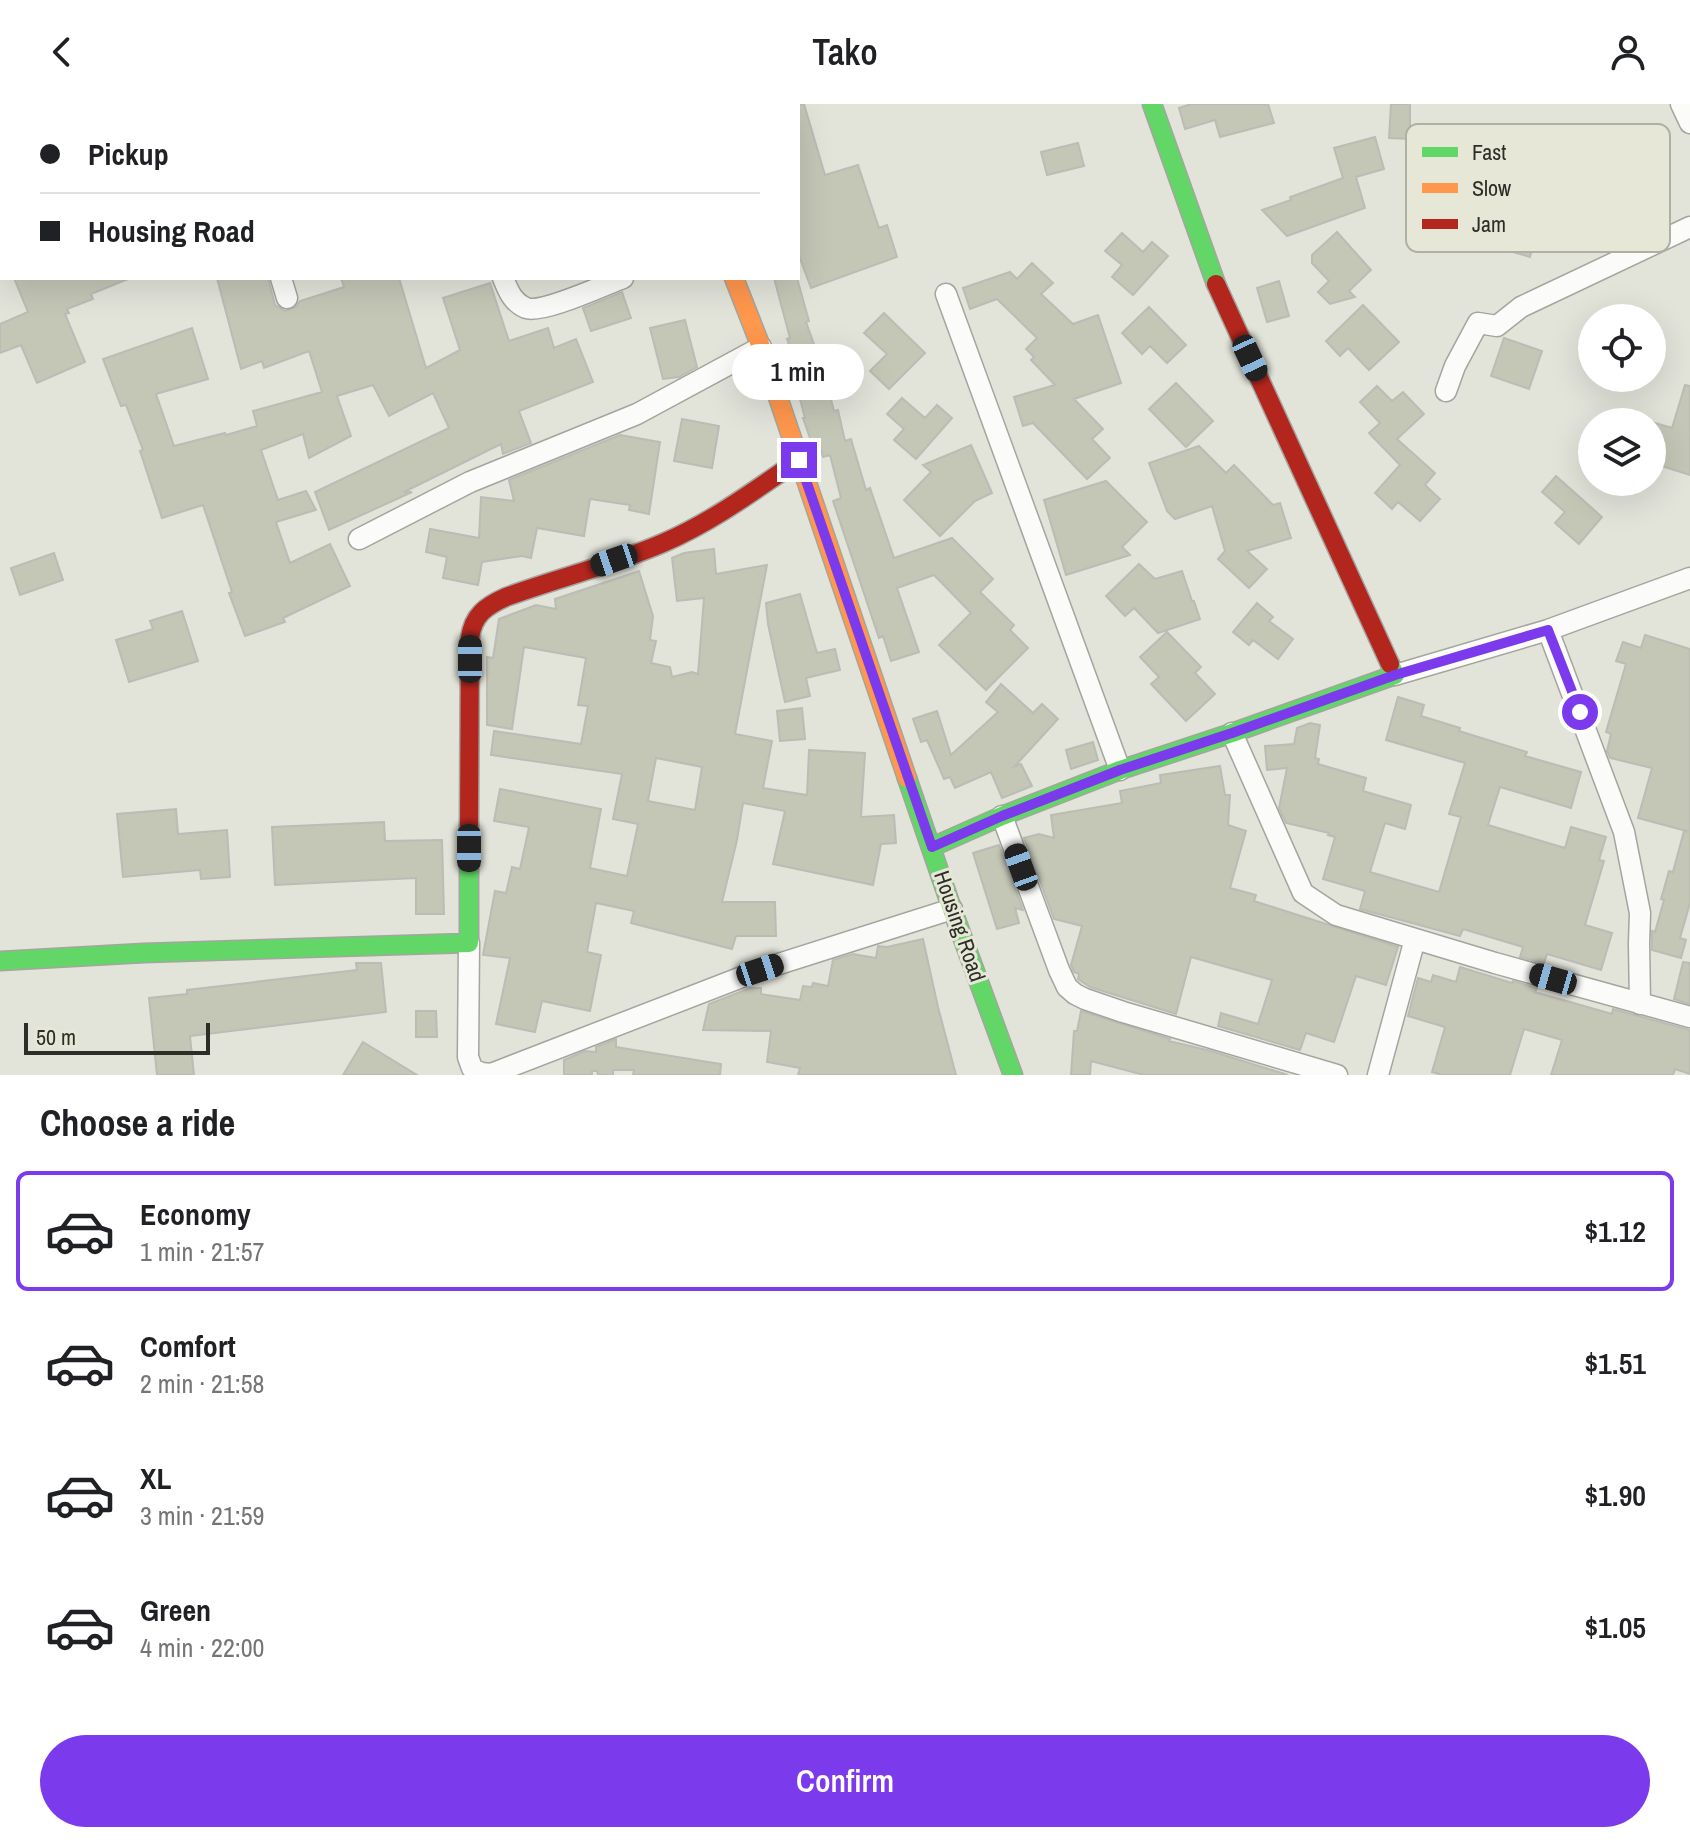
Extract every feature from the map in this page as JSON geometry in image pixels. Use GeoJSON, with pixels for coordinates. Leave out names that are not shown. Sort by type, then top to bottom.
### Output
{"type":"FeatureCollection","features":[{"type":"Feature","properties":{"kind":"street"},"geometry":{"type":"LineString","coordinates":[[1152,104],[1211,272],[1395,675]]}},
{"type":"Feature","properties":{"kind":"street"},"geometry":{"type":"LineString","coordinates":[[1681,104],[1690,123]]}},
{"type":"Feature","properties":{"kind":"street"},"geometry":{"type":"LineString","coordinates":[[1670,236],[1690,227]]}},
{"type":"Feature","properties":{"kind":"street"},"geometry":{"type":"LineString","coordinates":[[1446,391],[1455,366],[1478,323],[1497,326],[1521,307],[1637,252]]}},
{"type":"Feature","properties":{"kind":"street"},"geometry":{"type":"LineString","coordinates":[[504,280],[511,298],[526,308],[542,308],[618,280]]}},
{"type":"Feature","properties":{"kind":"street","name":"Housing Road"},"geometry":{"type":"LineString","coordinates":[[735,280],[761,347],[952,909],[1013,1075]]}},
{"type":"Feature","properties":{"kind":"street"},"geometry":{"type":"LineString","coordinates":[[946,294],[1120,770]]}},
{"type":"Feature","properties":{"kind":"street"},"geometry":{"type":"LineString","coordinates":[[359,539],[470,482],[637,414],[761,347]]}},
{"type":"Feature","properties":{"kind":"street"},"geometry":{"type":"LineString","coordinates":[[799,460],[730,508],[684,534],[506,598],[484,608],[475,618],[470,638],[468,1057],[472,1068],[491,1074],[760,970],[952,909]]}},
{"type":"Feature","properties":{"kind":"street"},"geometry":{"type":"LineString","coordinates":[[932,847],[1120,770],[1395,675],[1548,630],[1690,578]]}},
{"type":"Feature","properties":{"kind":"street"},"geometry":{"type":"LineString","coordinates":[[1548,630],[1624,832],[1640,913],[1640,1004]]}},
{"type":"Feature","properties":{"kind":"street"},"geometry":{"type":"LineString","coordinates":[[1232,733],[1303,893],[1336,915],[1690,1017]]}},
{"type":"Feature","properties":{"kind":"street"},"geometry":{"type":"LineString","coordinates":[[1002,816],[1059,970],[1067,987],[1075,994],[1123,1012],[1337,1075]]}},
{"type":"Feature","properties":{"kind":"street"},"geometry":{"type":"LineString","coordinates":[[1378,1075],[1415,939]]}},
{"type":"Feature","properties":{"kind":"street"},"geometry":{"type":"LineString","coordinates":[[0,961],[469,943]]}},
{"type":"Feature","properties":{"kind":"building"},"geometry":{"type":"Polygon","coordinates":[[[800,104],[804,104],[825,175],[858,165],[879,228],[887,225],[897,257],[811,288],[800,258],[800,104]]]}},
{"type":"Feature","properties":{"kind":"building"},"geometry":{"type":"Polygon","coordinates":[[[1191,104],[1268,104],[1274,123],[1220,137],[1215,120],[1185,129],[1179,108],[1191,104]]]}},
{"type":"Feature","properties":{"kind":"building"},"geometry":{"type":"Polygon","coordinates":[[[1391,104],[1410,104],[1406,139],[1389,138],[1391,104]]]}},
{"type":"Feature","properties":{"kind":"building"},"geometry":{"type":"Polygon","coordinates":[[[1375,137],[1384,169],[1356,177],[1365,208],[1287,236],[1262,210],[1343,178],[1334,148],[1375,137]]]}},
{"type":"Feature","properties":{"kind":"building"},"geometry":{"type":"Polygon","coordinates":[[[1078,143],[1084,166],[1047,175],[1041,152],[1078,143]]]}},
{"type":"Feature","properties":{"kind":"building"},"geometry":{"type":"Polygon","coordinates":[[[1337,232],[1371,270],[1349,291],[1355,297],[1330,304],[1318,292],[1329,281],[1312,263],[1312,255],[1337,232]]]}},
{"type":"Feature","properties":{"kind":"building"},"geometry":{"type":"Polygon","coordinates":[[[1122,233],[1143,252],[1152,242],[1168,256],[1133,295],[1112,277],[1122,265],[1105,251],[1122,233]]]}},
{"type":"Feature","properties":{"kind":"building"},"geometry":{"type":"Polygon","coordinates":[[[1513,252],[1531,252],[1530,257],[1513,252]]]}},
{"type":"Feature","properties":{"kind":"building"},"geometry":{"type":"Polygon","coordinates":[[[1032,263],[1053,283],[1041,294],[1073,324],[1098,315],[1121,383],[1074,399],[1103,429],[1092,439],[1110,458],[1087,479],[1033,423],[1023,426],[1014,397],[1055,385],[1031,360],[1034,357],[1026,349],[1037,338],[997,299],[970,309],[963,288],[1010,272],[1017,279],[1032,263]]]}},
{"type":"Feature","properties":{"kind":"building"},"geometry":{"type":"Polygon","coordinates":[[[15,280],[126,280],[91,294],[93,299],[67,309],[69,313],[65,314],[85,362],[37,383],[21,345],[0,353],[0,324],[28,312],[15,280]]]}},
{"type":"Feature","properties":{"kind":"building"},"geometry":{"type":"Polygon","coordinates":[[[218,280],[269,280],[275,305],[285,311],[296,307],[300,301],[344,287],[342,280],[400,280],[426,368],[460,350],[443,298],[490,283],[509,341],[548,328],[554,348],[576,339],[593,382],[519,411],[531,443],[503,454],[501,444],[404,492],[412,492],[329,530],[315,492],[449,428],[433,393],[389,416],[373,385],[337,396],[351,436],[309,458],[303,434],[261,450],[278,500],[306,491],[316,510],[276,522],[290,563],[330,544],[350,586],[283,618],[285,622],[245,636],[203,505],[162,518],[140,451],[143,450],[126,405],[121,406],[103,359],[192,328],[208,379],[156,394],[174,446],[257,426],[253,411],[322,392],[309,351],[264,368],[262,361],[241,369],[218,280]]]}},
{"type":"Feature","properties":{"kind":"building"},"geometry":{"type":"Polygon","coordinates":[[[775,280],[798,280],[809,321],[806,322],[834,411],[838,410],[845,441],[851,439],[866,490],[870,488],[894,558],[952,538],[993,579],[980,592],[1014,625],[1010,630],[1028,648],[986,690],[939,645],[971,613],[934,575],[897,588],[919,652],[891,661],[883,636],[879,638],[833,501],[841,498],[830,455],[823,457],[818,439],[811,441],[803,418],[795,380],[800,378],[787,339],[790,338],[775,280]]]}},
{"type":"Feature","properties":{"kind":"building"},"geometry":{"type":"Polygon","coordinates":[[[1279,281],[1289,316],[1267,322],[1257,288],[1279,281]]]}},
{"type":"Feature","properties":{"kind":"building"},"geometry":{"type":"Polygon","coordinates":[[[622,292],[631,318],[591,331],[583,308],[622,292]]]}},
{"type":"Feature","properties":{"kind":"building"},"geometry":{"type":"Polygon","coordinates":[[[1363,305],[1399,342],[1369,370],[1348,348],[1340,356],[1326,341],[1363,305]]]}},
{"type":"Feature","properties":{"kind":"building"},"geometry":{"type":"Polygon","coordinates":[[[1149,307],[1186,345],[1167,363],[1150,346],[1142,354],[1122,333],[1149,307]]]}},
{"type":"Feature","properties":{"kind":"building"},"geometry":{"type":"Polygon","coordinates":[[[884,313],[925,353],[889,389],[870,371],[887,354],[864,333],[884,313]]]}},
{"type":"Feature","properties":{"kind":"building"},"geometry":{"type":"Polygon","coordinates":[[[685,320],[697,367],[679,377],[663,379],[650,328],[685,320]]]}},
{"type":"Feature","properties":{"kind":"building"},"geometry":{"type":"Polygon","coordinates":[[[1504,338],[1542,351],[1529,389],[1491,376],[1504,338]]]}},
{"type":"Feature","properties":{"kind":"building"},"geometry":{"type":"Polygon","coordinates":[[[1176,383],[1213,421],[1186,447],[1149,409],[1176,383]]]}},
{"type":"Feature","properties":{"kind":"building"},"geometry":{"type":"Polygon","coordinates":[[[1685,385],[1690,386],[1690,475],[1666,467],[1666,426],[1672,428],[1685,385]]]}},
{"type":"Feature","properties":{"kind":"building"},"geometry":{"type":"Polygon","coordinates":[[[1377,386],[1392,401],[1403,392],[1424,414],[1397,439],[1435,473],[1425,485],[1440,499],[1420,521],[1398,502],[1392,509],[1375,493],[1400,465],[1369,433],[1380,423],[1360,402],[1377,386]]]}},
{"type":"Feature","properties":{"kind":"building"},"geometry":{"type":"Polygon","coordinates":[[[902,398],[925,418],[937,405],[952,418],[916,459],[894,440],[904,429],[887,414],[902,398]]]}},
{"type":"Feature","properties":{"kind":"building"},"geometry":{"type":"Polygon","coordinates":[[[682,419],[719,426],[712,468],[674,461],[682,419]]]}},
{"type":"Feature","properties":{"kind":"building"},"geometry":{"type":"Polygon","coordinates":[[[620,435],[660,442],[649,514],[629,510],[630,505],[590,499],[584,536],[537,528],[531,558],[522,556],[482,562],[478,585],[443,578],[447,557],[426,552],[430,529],[479,538],[481,497],[514,501],[509,480],[620,435]]]}},
{"type":"Feature","properties":{"kind":"building"},"geometry":{"type":"Polygon","coordinates":[[[971,445],[992,493],[975,501],[940,536],[904,500],[931,472],[923,465],[971,445]]]}},
{"type":"Feature","properties":{"kind":"building"},"geometry":{"type":"Polygon","coordinates":[[[1199,446],[1226,473],[1234,465],[1273,505],[1280,503],[1291,538],[1247,551],[1267,569],[1249,588],[1218,559],[1225,551],[1212,506],[1175,519],[1167,511],[1149,463],[1199,446]]]}},
{"type":"Feature","properties":{"kind":"building"},"geometry":{"type":"Polygon","coordinates":[[[1556,476],[1602,517],[1579,544],[1555,523],[1565,512],[1542,492],[1556,476]]]}},
{"type":"Feature","properties":{"kind":"building"},"geometry":{"type":"Polygon","coordinates":[[[1106,481],[1147,522],[1122,547],[1130,555],[1066,575],[1044,500],[1106,481]]]}},
{"type":"Feature","properties":{"kind":"building"},"geometry":{"type":"Polygon","coordinates":[[[714,549],[716,574],[767,565],[735,734],[772,741],[763,788],[807,795],[809,750],[865,753],[861,817],[894,815],[896,843],[881,844],[873,885],[773,864],[785,811],[743,803],[722,902],[775,902],[776,936],[736,936],[732,949],[631,923],[634,911],[596,903],[587,952],[601,955],[590,1011],[542,1001],[535,1032],[496,1024],[510,958],[483,955],[495,891],[506,893],[512,867],[520,869],[529,827],[494,821],[500,789],[601,809],[590,868],[627,876],[638,824],[613,819],[622,774],[491,755],[494,731],[581,744],[588,706],[578,705],[586,658],[524,647],[512,729],[487,725],[487,657],[493,658],[499,619],[536,605],[556,609],[555,599],[639,571],[653,616],[650,640],[656,641],[651,663],[670,667],[672,677],[692,672],[698,674],[704,598],[677,601],[672,558],[714,549]],[[656,758],[648,801],[695,810],[702,767],[656,758]]]}},
{"type":"Feature","properties":{"kind":"building"},"geometry":{"type":"Polygon","coordinates":[[[54,553],[63,580],[20,595],[11,568],[54,553]]]}},
{"type":"Feature","properties":{"kind":"building"},"geometry":{"type":"Polygon","coordinates":[[[1139,564],[1155,579],[1182,571],[1200,619],[1158,633],[1134,608],[1125,616],[1106,596],[1139,564]]]}},
{"type":"Feature","properties":{"kind":"building"},"geometry":{"type":"Polygon","coordinates":[[[800,594],[817,653],[835,649],[840,670],[806,678],[810,696],[785,702],[766,603],[800,594]]]}},
{"type":"Feature","properties":{"kind":"building"},"geometry":{"type":"Polygon","coordinates":[[[1257,603],[1273,617],[1269,621],[1293,639],[1278,659],[1253,640],[1249,645],[1233,632],[1257,603]]]}},
{"type":"Feature","properties":{"kind":"building"},"geometry":{"type":"Polygon","coordinates":[[[182,611],[198,661],[129,682],[116,640],[153,629],[150,621],[182,611]]]}},
{"type":"Feature","properties":{"kind":"building"},"geometry":{"type":"Polygon","coordinates":[[[1167,632],[1201,667],[1195,673],[1215,694],[1186,721],[1151,684],[1159,677],[1140,657],[1167,632]]]}},
{"type":"Feature","properties":{"kind":"building"},"geometry":{"type":"Polygon","coordinates":[[[1645,635],[1690,649],[1690,832],[1638,818],[1652,768],[1610,758],[1607,751],[1611,734],[1606,732],[1626,664],[1616,661],[1623,642],[1641,648],[1645,635]]]}},
{"type":"Feature","properties":{"kind":"building"},"geometry":{"type":"Polygon","coordinates":[[[1001,684],[1033,713],[1042,704],[1058,719],[1015,766],[1021,764],[1032,786],[1002,798],[991,772],[955,788],[950,777],[944,779],[927,740],[921,742],[913,719],[937,711],[951,755],[998,712],[986,702],[1001,684]]]}},
{"type":"Feature","properties":{"kind":"building"},"geometry":{"type":"Polygon","coordinates":[[[1398,697],[1424,705],[1421,716],[1527,752],[1525,756],[1581,772],[1571,808],[1500,787],[1488,825],[1565,848],[1571,827],[1606,837],[1599,860],[1604,861],[1585,925],[1612,933],[1601,970],[1547,954],[1544,963],[1520,957],[1523,947],[1463,929],[1460,936],[1360,909],[1365,891],[1323,879],[1335,837],[1286,823],[1279,808],[1287,768],[1267,770],[1265,746],[1294,744],[1297,728],[1310,723],[1320,725],[1315,758],[1319,759],[1318,764],[1366,778],[1363,791],[1411,805],[1405,829],[1385,823],[1370,872],[1439,892],[1461,817],[1449,814],[1465,763],[1386,740],[1398,697]]]}},
{"type":"Feature","properties":{"kind":"building"},"geometry":{"type":"Polygon","coordinates":[[[802,708],[805,739],[780,741],[777,711],[802,708]]]}},
{"type":"Feature","properties":{"kind":"building"},"geometry":{"type":"Polygon","coordinates":[[[1093,742],[1098,760],[1071,769],[1066,750],[1093,742]]]}},
{"type":"Feature","properties":{"kind":"building"},"geometry":{"type":"Polygon","coordinates":[[[1220,766],[1225,795],[1230,795],[1228,825],[1246,831],[1230,888],[1256,895],[1254,901],[1398,947],[1386,985],[1356,976],[1334,1042],[1306,1033],[1300,1050],[1218,1026],[1221,1013],[1258,1024],[1272,980],[1191,957],[1176,1014],[1090,987],[1078,979],[1079,974],[1074,972],[1071,965],[1082,926],[1054,919],[1024,838],[1039,834],[1054,838],[1051,815],[1122,803],[1120,791],[1161,783],[1160,775],[1220,766]]]}},
{"type":"Feature","properties":{"kind":"building"},"geometry":{"type":"Polygon","coordinates":[[[176,809],[178,834],[227,830],[230,877],[201,879],[200,870],[123,877],[117,814],[176,809]]]}},
{"type":"Feature","properties":{"kind":"building"},"geometry":{"type":"Polygon","coordinates":[[[384,822],[385,841],[442,840],[444,914],[416,914],[416,878],[275,885],[272,827],[384,822]]]}},
{"type":"Feature","properties":{"kind":"building"},"geometry":{"type":"Polygon","coordinates":[[[1684,831],[1690,832],[1690,903],[1680,938],[1686,940],[1681,958],[1652,950],[1652,931],[1655,932],[1669,871],[1673,872],[1684,831]]]}},
{"type":"Feature","properties":{"kind":"building"},"geometry":{"type":"Polygon","coordinates":[[[999,845],[1023,910],[1015,908],[1019,923],[997,929],[973,853],[999,845]]]}},
{"type":"Feature","properties":{"kind":"building"},"geometry":{"type":"Polygon","coordinates":[[[923,939],[956,1075],[798,1075],[800,1068],[767,1062],[771,1031],[703,1030],[709,1004],[750,988],[761,988],[761,994],[800,1000],[803,986],[812,987],[813,983],[828,986],[833,960],[853,954],[876,958],[878,946],[923,939]]]}},
{"type":"Feature","properties":{"kind":"building"},"geometry":{"type":"Polygon","coordinates":[[[1683,962],[1690,963],[1690,1004],[1674,999],[1683,962]]]}},
{"type":"Feature","properties":{"kind":"building"},"geometry":{"type":"Polygon","coordinates":[[[356,963],[381,963],[386,1012],[190,1036],[194,1075],[157,1075],[149,998],[187,994],[187,990],[357,970],[356,963]]]}},
{"type":"Feature","properties":{"kind":"building"},"geometry":{"type":"Polygon","coordinates":[[[1460,967],[1537,988],[1535,992],[1612,1014],[1613,1009],[1690,1030],[1690,1074],[1675,1069],[1673,1075],[1551,1075],[1562,1040],[1524,1029],[1510,1075],[1442,1075],[1432,1072],[1445,1027],[1408,1016],[1418,978],[1431,982],[1433,975],[1456,982],[1460,967]]]}},
{"type":"Feature","properties":{"kind":"building"},"geometry":{"type":"Polygon","coordinates":[[[416,1011],[436,1011],[437,1037],[416,1037],[416,1011]]]}},
{"type":"Feature","properties":{"kind":"building"},"geometry":{"type":"Polygon","coordinates":[[[1081,1011],[1169,1041],[1288,1075],[1144,1075],[1091,1061],[1090,1075],[1071,1075],[1074,1031],[1077,1031],[1081,1011]]]}},
{"type":"Feature","properties":{"kind":"building"},"geometry":{"type":"Polygon","coordinates":[[[616,1039],[616,1047],[721,1064],[720,1075],[633,1075],[634,1070],[613,1070],[613,1075],[598,1075],[597,1071],[592,1071],[592,1075],[564,1075],[564,1060],[585,1051],[596,1052],[596,1047],[616,1039]]]}},
{"type":"Feature","properties":{"kind":"building"},"geometry":{"type":"Polygon","coordinates":[[[363,1042],[417,1075],[343,1075],[363,1042]]]}},
{"type":"Feature","properties":{"kind":"traffic: fast"},"geometry":{"type":"LineString","coordinates":[[1152,104],[1216,284]]}},
{"type":"Feature","properties":{"kind":"traffic: fast"},"geometry":{"type":"LineString","coordinates":[[932,847],[1120,770],[1395,675],[1390,664]]}},
{"type":"Feature","properties":{"kind":"traffic: fast"},"geometry":{"type":"LineString","coordinates":[[907,778],[1013,1075]]}},
{"type":"Feature","properties":{"kind":"traffic: fast"},"geometry":{"type":"LineString","coordinates":[[0,961],[144,953],[469,943],[469,825]]}},
{"type":"Feature","properties":{"kind":"traffic: slow"},"geometry":{"type":"LineString","coordinates":[[735,280],[761,347],[907,778]]}},
{"type":"Feature","properties":{"kind":"traffic: jam"},"geometry":{"type":"LineString","coordinates":[[1216,284],[1390,664]]}},
{"type":"Feature","properties":{"kind":"traffic: jam"},"geometry":{"type":"LineString","coordinates":[[469,825],[470,638],[474,623],[482,612],[506,597],[624,558],[681,535],[733,505],[799,460]]}},
{"type":"Feature","properties":{"kind":"route"},"geometry":{"type":"LineString","coordinates":[[799,460],[932,847],[1120,770],[1395,675],[1548,630],[1580,712]]}}]}
